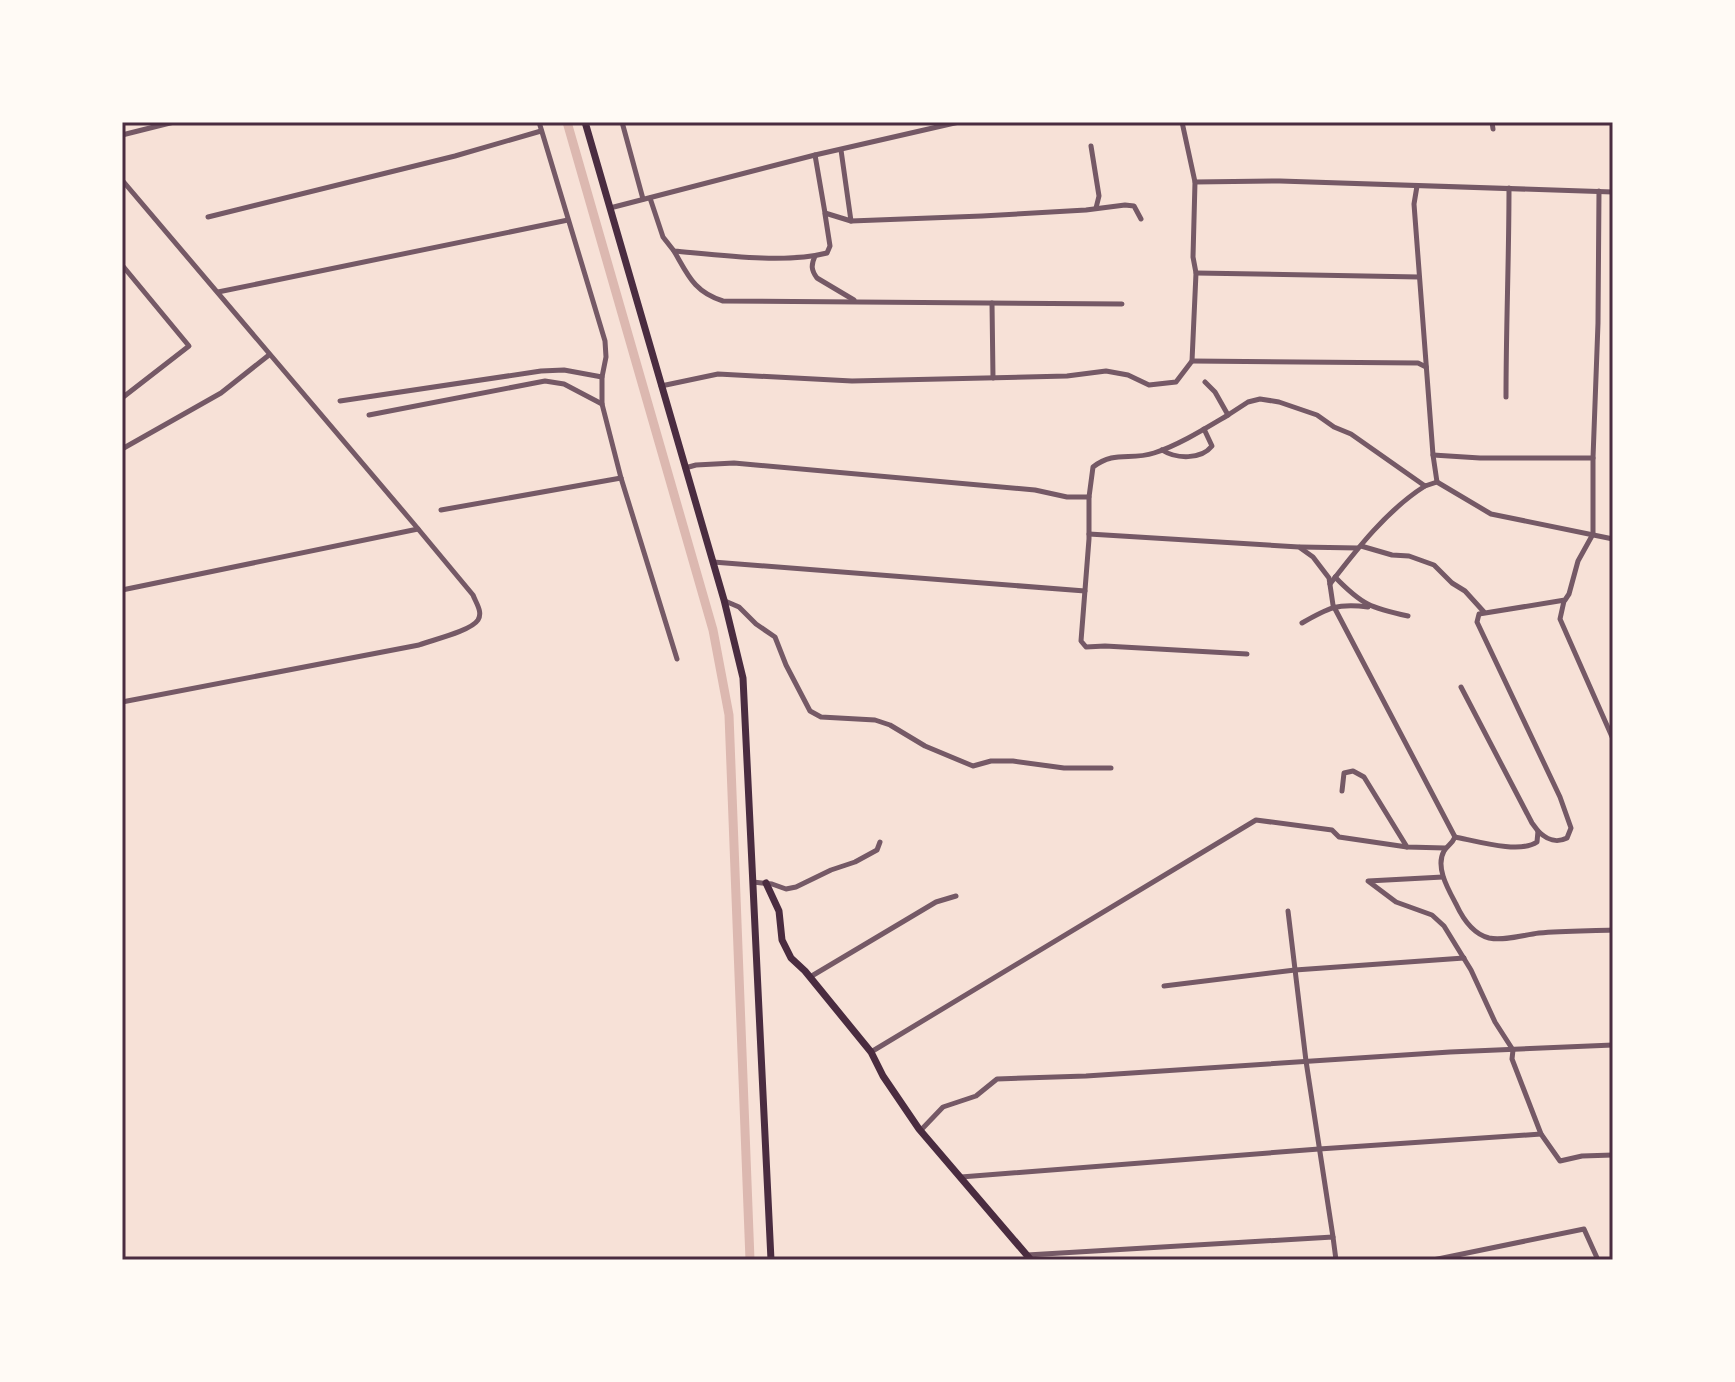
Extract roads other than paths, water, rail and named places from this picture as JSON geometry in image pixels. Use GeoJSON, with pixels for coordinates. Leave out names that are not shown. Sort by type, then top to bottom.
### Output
{"type":"FeatureCollection","features":[{"type":"Feature","properties":{"kind":"main road"},"geometry":{"type":"LineString","coordinates":[[585,122],[724,600],[743,678],[771,1260]]}},
{"type":"Feature","properties":{"kind":"main road"},"geometry":{"type":"LineString","coordinates":[[766,883],[779,911],[782,940],[791,958],[871,1052],[883,1076],[921,1130],[1028,1257]]}},
{"type":"Feature","properties":{"kind":"street"},"geometry":{"type":"LineString","coordinates":[[122,135],[174,122]]}},
{"type":"Feature","properties":{"kind":"street"},"geometry":{"type":"LineString","coordinates":[[539,122],[605,341],[602,404],[621,478],[677,659]]}},
{"type":"Feature","properties":{"kind":"street"},"geometry":{"type":"LineString","coordinates":[[622,122],[663,237],[694,284],[708,296],[723,301],[1122,304]]}},
{"type":"Feature","properties":{"kind":"street"},"geometry":{"type":"LineString","coordinates":[[610,208],[815,155],[959,122]]}},
{"type":"Feature","properties":{"kind":"street"},"geometry":{"type":"LineString","coordinates":[[661,386],[718,374],[852,381],[1067,376],[1106,371],[1128,375],[1149,385],[1176,382],[1192,361],[1196,273],[1193,257],[1195,182],[1182,122]]}},
{"type":"Feature","properties":{"kind":"street"},"geometry":{"type":"LineString","coordinates":[[208,217],[455,156],[541,131]]}},
{"type":"Feature","properties":{"kind":"street"},"geometry":{"type":"LineString","coordinates":[[1091,146],[1099,196],[1096,208]]}},
{"type":"Feature","properties":{"kind":"street"},"geometry":{"type":"LineString","coordinates":[[841,150],[851,221]]}},
{"type":"Feature","properties":{"kind":"street"},"geometry":{"type":"LineString","coordinates":[[674,251],[762,258],[827,253],[830,246],[815,155]]}},
{"type":"Feature","properties":{"kind":"street"},"geometry":{"type":"LineString","coordinates":[[122,180],[473,595],[479,609],[476,622],[465,629],[419,645],[122,702]]}},
{"type":"Feature","properties":{"kind":"street"},"geometry":{"type":"LineString","coordinates":[[1195,182],[1280,181],[1613,192]]}},
{"type":"Feature","properties":{"kind":"street"},"geometry":{"type":"LineString","coordinates":[[1417,186],[1414,204],[1437,482]]}},
{"type":"Feature","properties":{"kind":"street"},"geometry":{"type":"LineString","coordinates":[[1506,397],[1509,188]]}},
{"type":"Feature","properties":{"kind":"street"},"geometry":{"type":"LineString","coordinates":[[1599,191],[1593,534],[1578,561],[1560,619],[1613,739]]}},
{"type":"Feature","properties":{"kind":"street"},"geometry":{"type":"LineString","coordinates":[[825,213],[851,221],[982,216],[1125,205],[1134,206],[1141,219]]}},
{"type":"Feature","properties":{"kind":"street"},"geometry":{"type":"LineString","coordinates":[[218,292],[568,220]]}},
{"type":"Feature","properties":{"kind":"street"},"geometry":{"type":"LineString","coordinates":[[815,256],[811,266],[817,278],[855,301]]}},
{"type":"Feature","properties":{"kind":"street"},"geometry":{"type":"LineString","coordinates":[[122,265],[189,346],[122,398]]}},
{"type":"Feature","properties":{"kind":"street"},"geometry":{"type":"LineString","coordinates":[[1196,273],[1419,277]]}},
{"type":"Feature","properties":{"kind":"street"},"geometry":{"type":"LineString","coordinates":[[992,303],[993,378]]}},
{"type":"Feature","properties":{"kind":"street"},"geometry":{"type":"LineString","coordinates":[[122,449],[221,393],[269,355]]}},
{"type":"Feature","properties":{"kind":"street"},"geometry":{"type":"LineString","coordinates":[[1192,361],[1418,363],[1427,368]]}},
{"type":"Feature","properties":{"kind":"street"},"geometry":{"type":"LineString","coordinates":[[340,401],[541,371],[564,370],[602,377]]}},
{"type":"Feature","properties":{"kind":"street"},"geometry":{"type":"LineString","coordinates":[[369,415],[545,381],[564,384],[602,404]]}},
{"type":"Feature","properties":{"kind":"street"},"geometry":{"type":"LineString","coordinates":[[1205,382],[1215,392],[1228,415]]}},
{"type":"Feature","properties":{"kind":"street"},"geometry":{"type":"LineString","coordinates":[[1247,654],[1086,647],[1081,641],[1093,467],[1103,459],[1114,456],[1136,457],[1161,450],[1248,402],[1260,399],[1317,415],[1351,434],[1425,486]]}},
{"type":"Feature","properties":{"kind":"street"},"geometry":{"type":"LineString","coordinates":[[1161,450],[1178,456],[1209,451],[1212,446],[1204,429]]}},
{"type":"Feature","properties":{"kind":"street"},"geometry":{"type":"LineString","coordinates":[[1433,455],[1593,458]]}},
{"type":"Feature","properties":{"kind":"street"},"geometry":{"type":"LineString","coordinates":[[685,468],[734,463],[1089,497]]}},
{"type":"Feature","properties":{"kind":"street"},"geometry":{"type":"LineString","coordinates":[[441,510],[621,478]]}},
{"type":"Feature","properties":{"kind":"street"},"geometry":{"type":"LineString","coordinates":[[1330,584],[1392,512],[1425,486],[1437,482],[1491,514],[1613,539]]}},
{"type":"Feature","properties":{"kind":"street"},"geometry":{"type":"LineString","coordinates":[[122,590],[418,529]]}},
{"type":"Feature","properties":{"kind":"street"},"geometry":{"type":"LineString","coordinates":[[1089,534],[1299,547],[1360,547],[1409,556],[1434,565],[1484,612]]}},
{"type":"Feature","properties":{"kind":"street"},"geometry":{"type":"LineString","coordinates":[[1299,547],[1313,557],[1329,578],[1335,608],[1455,837]]}},
{"type":"Feature","properties":{"kind":"street"},"geometry":{"type":"LineString","coordinates":[[713,562],[1085,591]]}},
{"type":"Feature","properties":{"kind":"street"},"geometry":{"type":"LineString","coordinates":[[1335,577],[1373,608]]}},
{"type":"Feature","properties":{"kind":"street"},"geometry":{"type":"LineString","coordinates":[[724,600],[739,607],[775,637],[810,711],[821,717],[875,720],[973,766],[1002,761],[1064,768],[1111,768]]}},
{"type":"Feature","properties":{"kind":"street"},"geometry":{"type":"LineString","coordinates":[[1461,687],[1532,823],[1546,839],[1560,841],[1567,838],[1571,828],[1560,797],[1477,622],[1479,614],[1484,612],[1565,600]]}},
{"type":"Feature","properties":{"kind":"street"},"geometry":{"type":"LineString","coordinates":[[1302,623],[1341,605],[1408,616]]}},
{"type":"Feature","properties":{"kind":"street"},"geometry":{"type":"LineString","coordinates":[[1342,791],[1344,773],[1353,771],[1364,777],[1407,847]]}},
{"type":"Feature","properties":{"kind":"street"},"geometry":{"type":"LineString","coordinates":[[871,1052],[1256,820],[1332,830],[1339,837],[1407,847],[1446,847],[1452,844],[1455,837]]}},
{"type":"Feature","properties":{"kind":"street"},"geometry":{"type":"LineString","coordinates":[[1455,837],[1531,847],[1537,842],[1538,831]]}},
{"type":"Feature","properties":{"kind":"street"},"geometry":{"type":"LineString","coordinates":[[753,882],[786,889],[796,887],[855,862],[877,850],[880,842]]}},
{"type":"Feature","properties":{"kind":"street"},"geometry":{"type":"LineString","coordinates":[[1446,847],[1442,860],[1443,877],[1471,928],[1489,938],[1613,930]]}},
{"type":"Feature","properties":{"kind":"street"},"geometry":{"type":"LineString","coordinates":[[1443,877],[1368,881],[1396,902],[1432,915],[1444,926],[1513,1050],[1512,1059],[1541,1134],[1560,1161],[1582,1156],[1613,1155]]}},
{"type":"Feature","properties":{"kind":"street"},"geometry":{"type":"LineString","coordinates":[[809,977],[936,902],[956,896]]}},
{"type":"Feature","properties":{"kind":"street"},"geometry":{"type":"LineString","coordinates":[[1288,911],[1306,1061],[1336,1260]]}},
{"type":"Feature","properties":{"kind":"street"},"geometry":{"type":"LineString","coordinates":[[1164,986],[1295,970],[1464,958]]}},
{"type":"Feature","properties":{"kind":"street"},"geometry":{"type":"LineString","coordinates":[[921,1130],[943,1107],[976,1096],[997,1079],[1613,1045]]}},
{"type":"Feature","properties":{"kind":"street"},"geometry":{"type":"LineString","coordinates":[[961,1177],[1541,1134]]}},
{"type":"Feature","properties":{"kind":"street"},"geometry":{"type":"LineString","coordinates":[[1433,1260],[1584,1229],[1598,1260]]}},
{"type":"Feature","properties":{"kind":"street"},"geometry":{"type":"LineString","coordinates":[[1028,1257],[1333,1237]]}},
{"type":"Feature","properties":{"kind":"waterway"},"geometry":{"type":"LineString","coordinates":[[567,122],[713,630],[729,715],[750,1260]]}}]}
